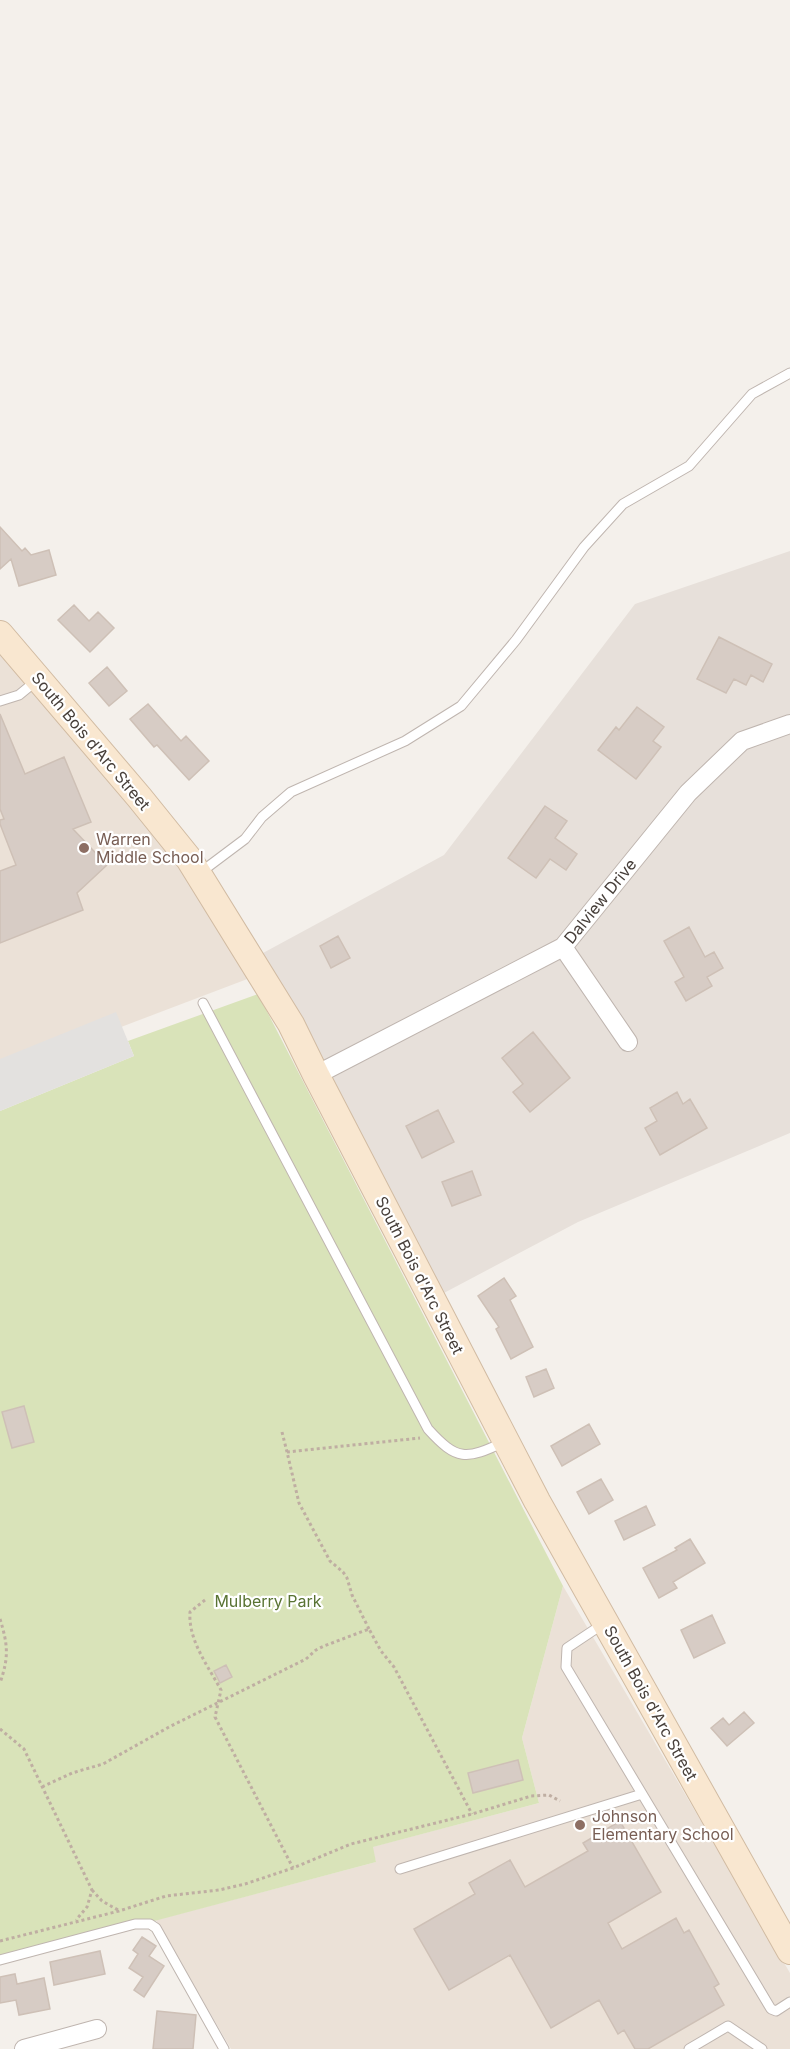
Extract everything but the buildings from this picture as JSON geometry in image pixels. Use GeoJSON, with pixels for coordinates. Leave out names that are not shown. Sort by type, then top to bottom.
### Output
{"type":"FeatureCollection","features":[{"type":"Feature","properties":{"kind":"main road","name":"South Bois d'Arc Street"},"geometry":{"type":"LineString","coordinates":[[0,634],[139,796],[199,874],[291,1024],[506,1441],[790,1951]]}},
{"type":"Feature","properties":{"kind":"street","name":"Dalview Drive"},"geometry":{"type":"LineString","coordinates":[[316,1076],[563,947],[688,793],[742,741],[790,724]]}},
{"type":"Feature","properties":{"kind":"street"},"geometry":{"type":"LineString","coordinates":[[563,947],[628,1042]]}},
{"type":"Feature","properties":{"kind":"street"},"geometry":{"type":"LineString","coordinates":[[24,2049],[97,2029]]}},
{"type":"Feature","properties":{"kind":"lane"},"geometry":{"type":"LineString","coordinates":[[199,874],[245,839],[262,817],[291,792],[405,741],[461,705],[516,640],[584,547],[623,504],[689,466],[752,394],[790,373]]}},
{"type":"Feature","properties":{"kind":"lane"},"geometry":{"type":"LineString","coordinates":[[0,701],[19,695],[39,679]]}},
{"type":"Feature","properties":{"kind":"lane"},"geometry":{"type":"LineString","coordinates":[[203,1003],[428,1429],[442,1445],[466,1456],[478,1454],[506,1441]]}},
{"type":"Feature","properties":{"kind":"lane"},"geometry":{"type":"LineString","coordinates":[[606,1623],[567,1648],[566,1667],[771,2009],[776,2011],[790,2002]]}},
{"type":"Feature","properties":{"kind":"lane"},"geometry":{"type":"LineString","coordinates":[[400,1869],[642,1794]]}},
{"type":"Feature","properties":{"kind":"lane"},"geometry":{"type":"LineString","coordinates":[[0,1960],[135,1924],[150,1924],[156,1928],[224,2049]]}},
{"type":"Feature","properties":{"kind":"lane"},"geometry":{"type":"LineString","coordinates":[[689,2049],[728,2026],[762,2049]]}},
{"type":"Feature","properties":{"kind":"path"},"geometry":{"type":"LineString","coordinates":[[282,1432],[299,1503],[330,1561],[347,1578],[352,1595],[369,1629],[394,1667],[472,1814]]}},
{"type":"Feature","properties":{"kind":"path"},"geometry":{"type":"LineString","coordinates":[[287,1452],[434,1435]]}},
{"type":"Feature","properties":{"kind":"path"},"geometry":{"type":"LineString","coordinates":[[205,1600],[190,1612],[189,1621],[193,1638],[221,1690],[215,1717],[293,1868]]}},
{"type":"Feature","properties":{"kind":"path"},"geometry":{"type":"LineString","coordinates":[[0,1619],[5,1635],[8,1661],[0,1683]]}},
{"type":"Feature","properties":{"kind":"path"},"geometry":{"type":"LineString","coordinates":[[42,1787],[72,1773],[103,1764],[169,1727],[306,1659],[316,1650],[369,1629]]}},
{"type":"Feature","properties":{"kind":"path"},"geometry":{"type":"LineString","coordinates":[[0,1729],[24,1749],[92,1890],[102,1901],[119,1911]]}},
{"type":"Feature","properties":{"kind":"path"},"geometry":{"type":"LineString","coordinates":[[0,1941],[119,1911],[166,1896],[219,1890],[245,1884],[293,1868],[351,1844],[472,1814],[531,1796],[549,1795],[560,1801]]}},
{"type":"Feature","properties":{"kind":"path"},"geometry":{"type":"LineString","coordinates":[[75,1922],[87,1907],[92,1890]]}},
{"type":"Feature","properties":{"kind":"shaded area"},"geometry":{"type":"Polygon","coordinates":[[[790,551],[790,1133],[578,1222],[442,1294],[263,953],[444,855],[635,604],[790,551]]]}},
{"type":"Feature","properties":{"kind":"shaded area","name":"Warren Middle School"},"geometry":{"type":"Polygon","coordinates":[[[0,652],[182,865],[250,978],[0,1073],[0,652]]]}},
{"type":"Feature","properties":{"kind":"shaded area"},"geometry":{"type":"Polygon","coordinates":[[[116,1012],[134,1056],[0,1111],[0,1059],[116,1012]]]}},
{"type":"Feature","properties":{"kind":"shaded area","name":"Johnson Elementary School"},"geometry":{"type":"Polygon","coordinates":[[[563,1586],[790,1973],[790,2049],[231,2049],[156,1920],[376,1862],[372,1847],[539,1803],[522,1738],[563,1586]]]}},
{"type":"Feature","properties":{"kind":"green space","name":"Mulberry Park"},"geometry":{"type":"Polygon","coordinates":[[[258,994],[563,1586],[522,1738],[539,1803],[373,1847],[376,1862],[0,1962],[0,1111],[134,1056],[128,1041],[258,994]]]}},
{"type":"Feature","properties":{"kind":"place","name":"Warren Middle School"},"geometry":{"type":"Point","coordinates":[84,848]}},
{"type":"Feature","properties":{"kind":"place","name":"Johnson Elementary School"},"geometry":{"type":"Point","coordinates":[580,1825]}}]}
